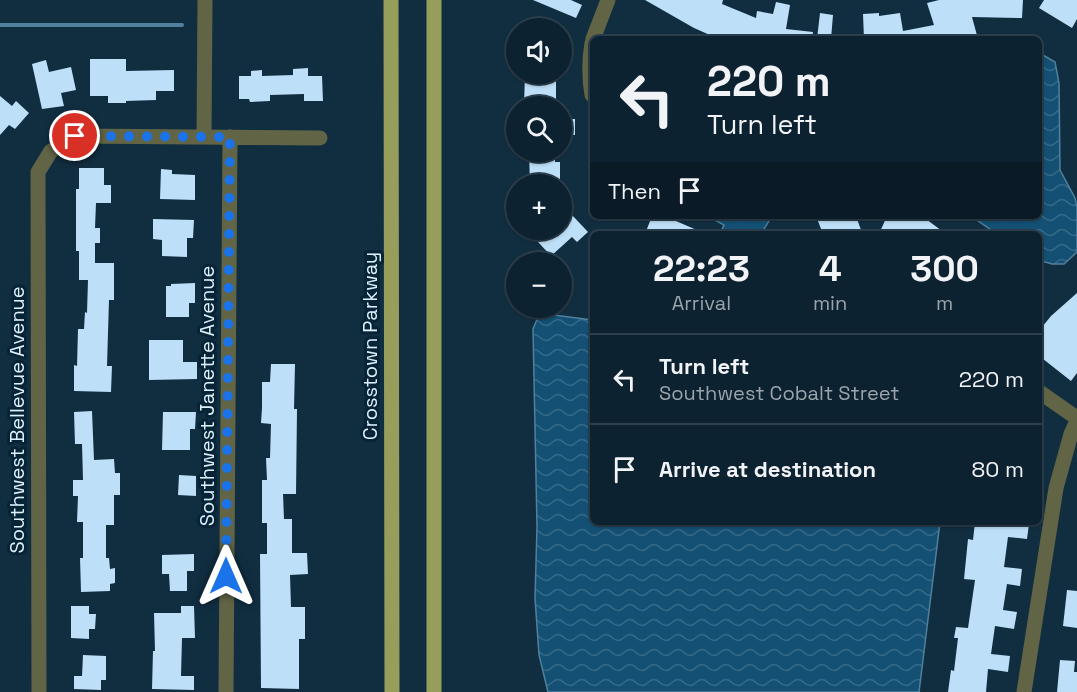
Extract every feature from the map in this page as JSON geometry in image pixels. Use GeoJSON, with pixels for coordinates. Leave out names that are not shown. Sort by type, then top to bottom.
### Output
{"type":"FeatureCollection","features":[{"type":"Feature","properties":{"kind":"main road","name":"Crosstown Parkway"},"geometry":{"type":"LineString","coordinates":[[391,0],[392,692]]}},
{"type":"Feature","properties":{"kind":"main road"},"geometry":{"type":"LineString","coordinates":[[434,0],[434,692]]}},
{"type":"Feature","properties":{"kind":"street"},"geometry":{"type":"LineString","coordinates":[[205,0],[204,137],[320,138]]}},
{"type":"Feature","properties":{"kind":"street"},"geometry":{"type":"LineString","coordinates":[[595,36],[608,0]]}},
{"type":"Feature","properties":{"kind":"street","name":"Southwest Bellevue Avenue"},"geometry":{"type":"LineString","coordinates":[[39,692],[38,172],[51,151],[75,136],[204,137]]}},
{"type":"Feature","properties":{"kind":"street","name":"Southwest Janette Avenue"},"geometry":{"type":"LineString","coordinates":[[226,692],[230,137]]}},
{"type":"Feature","properties":{"kind":"street"},"geometry":{"type":"LineString","coordinates":[[1024,692],[1056,488],[1077,419],[1042,394]]}},
{"type":"Feature","properties":{"kind":"water"},"geometry":{"type":"Polygon","coordinates":[[[1043,55],[1055,62],[1059,83],[1060,170],[1075,198],[1077,207],[1077,252],[1064,264],[1052,264],[1042,261],[1042,231],[993,231],[975,219],[1042,219],[1043,55]]]}},
{"type":"Feature","properties":{"kind":"water"},"geometry":{"type":"Polygon","coordinates":[[[713,219],[770,219],[763,231],[721,231],[724,225],[713,219]]]}},
{"type":"Feature","properties":{"kind":"water"},"geometry":{"type":"Polygon","coordinates":[[[538,318],[590,320],[590,525],[940,525],[919,692],[548,692],[539,655],[535,598],[537,527],[533,329],[538,318]]]}},
{"type":"Feature","properties":{"kind":"building"},"geometry":{"type":"Polygon","coordinates":[[[533,0],[571,0],[582,5],[576,18],[533,0]]]}},
{"type":"Feature","properties":{"kind":"building"},"geometry":{"type":"Polygon","coordinates":[[[645,0],[723,0],[722,4],[756,18],[757,11],[773,14],[776,2],[790,5],[786,29],[813,32],[812,36],[712,36],[645,0]]]}},
{"type":"Feature","properties":{"kind":"building"},"geometry":{"type":"Polygon","coordinates":[[[939,0],[1023,0],[1022,18],[972,17],[977,36],[864,36],[863,14],[879,13],[879,16],[900,13],[903,31],[934,25],[927,3],[939,0]]]}},
{"type":"Feature","properties":{"kind":"building"},"geometry":{"type":"Polygon","coordinates":[[[1044,0],[1077,0],[1077,19],[1072,28],[1039,8],[1044,0]]]}},
{"type":"Feature","properties":{"kind":"building"},"geometry":{"type":"Polygon","coordinates":[[[820,13],[833,15],[831,36],[817,36],[820,13]]]}},
{"type":"Feature","properties":{"kind":"building"},"geometry":{"type":"Polygon","coordinates":[[[90,59],[126,59],[126,71],[174,70],[174,91],[156,91],[156,100],[108,103],[108,96],[90,96],[90,59]]]}},
{"type":"Feature","properties":{"kind":"building"},"geometry":{"type":"Polygon","coordinates":[[[46,60],[49,72],[71,67],[76,90],[61,93],[64,106],[42,109],[32,64],[46,60]]]}},
{"type":"Feature","properties":{"kind":"building"},"geometry":{"type":"Polygon","coordinates":[[[308,68],[308,76],[322,76],[323,101],[304,101],[304,94],[270,95],[270,101],[250,102],[249,99],[239,99],[239,76],[251,76],[251,71],[262,70],[262,76],[293,75],[293,69],[308,68]]]}},
{"type":"Feature","properties":{"kind":"building"},"geometry":{"type":"Polygon","coordinates":[[[525,84],[556,84],[556,96],[524,96],[525,84]]]}},
{"type":"Feature","properties":{"kind":"building"},"geometry":{"type":"Polygon","coordinates":[[[0,96],[12,106],[16,101],[29,113],[15,129],[9,125],[0,135],[0,96]]]}},
{"type":"Feature","properties":{"kind":"building"},"geometry":{"type":"Polygon","coordinates":[[[572,119],[575,119],[575,135],[572,135],[572,119]]]}},
{"type":"Feature","properties":{"kind":"building"},"geometry":{"type":"Polygon","coordinates":[[[529,162],[560,162],[560,174],[530,174],[529,162]]]}},
{"type":"Feature","properties":{"kind":"building"},"geometry":{"type":"Polygon","coordinates":[[[79,168],[104,168],[104,185],[111,185],[111,203],[96,203],[95,228],[100,228],[100,243],[95,243],[95,263],[114,263],[114,300],[109,300],[107,366],[112,366],[111,392],[74,391],[78,329],[84,329],[88,280],[79,280],[79,251],[76,251],[76,189],[79,189],[79,168]]]}},
{"type":"Feature","properties":{"kind":"building"},"geometry":{"type":"Polygon","coordinates":[[[161,169],[172,170],[172,174],[195,175],[195,200],[160,199],[161,169]]]}},
{"type":"Feature","properties":{"kind":"building"},"geometry":{"type":"Polygon","coordinates":[[[572,215],[588,232],[577,242],[572,237],[572,215]]]}},
{"type":"Feature","properties":{"kind":"building"},"geometry":{"type":"Polygon","coordinates":[[[153,219],[194,220],[193,238],[187,238],[187,257],[162,256],[162,240],[153,239],[153,219]]]}},
{"type":"Feature","properties":{"kind":"building"},"geometry":{"type":"Polygon","coordinates":[[[651,219],[671,219],[699,231],[646,231],[651,219]]]}},
{"type":"Feature","properties":{"kind":"building"},"geometry":{"type":"Polygon","coordinates":[[[817,219],[857,219],[861,230],[858,231],[822,231],[817,219]]]}},
{"type":"Feature","properties":{"kind":"building"},"geometry":{"type":"Polygon","coordinates":[[[886,219],[926,219],[942,231],[880,231],[886,219]]]}},
{"type":"Feature","properties":{"kind":"building"},"geometry":{"type":"Polygon","coordinates":[[[536,240],[569,240],[555,252],[547,252],[536,240]]]}},
{"type":"Feature","properties":{"kind":"building"},"geometry":{"type":"Polygon","coordinates":[[[195,283],[195,303],[189,303],[189,317],[166,317],[166,286],[195,283]]]}},
{"type":"Feature","properties":{"kind":"building"},"geometry":{"type":"Polygon","coordinates":[[[1077,293],[1077,373],[1071,381],[1042,358],[1042,327],[1077,293]]]}},
{"type":"Feature","properties":{"kind":"building"},"geometry":{"type":"Polygon","coordinates":[[[149,340],[183,340],[183,362],[197,362],[197,379],[149,380],[149,340]]]}},
{"type":"Feature","properties":{"kind":"building"},"geometry":{"type":"Polygon","coordinates":[[[271,364],[295,364],[296,494],[283,494],[284,519],[292,519],[292,553],[307,553],[308,574],[290,575],[291,607],[305,607],[305,639],[299,639],[299,689],[261,688],[260,554],[267,554],[267,523],[262,523],[262,480],[267,480],[266,458],[270,458],[271,424],[261,423],[262,382],[270,382],[271,364]]]}},
{"type":"Feature","properties":{"kind":"building"},"geometry":{"type":"Polygon","coordinates":[[[92,411],[94,460],[114,459],[115,473],[120,473],[120,495],[114,495],[114,525],[106,525],[106,558],[109,558],[110,569],[115,568],[115,583],[110,584],[110,591],[81,592],[80,558],[83,558],[83,522],[77,522],[78,496],[73,496],[73,480],[83,480],[82,444],[75,444],[74,412],[92,411]]]}},
{"type":"Feature","properties":{"kind":"building"},"geometry":{"type":"Polygon","coordinates":[[[163,412],[196,412],[195,429],[190,429],[190,450],[162,450],[163,412]]]}},
{"type":"Feature","properties":{"kind":"building"},"geometry":{"type":"Polygon","coordinates":[[[179,475],[196,476],[196,496],[178,495],[179,475]]]}},
{"type":"Feature","properties":{"kind":"building"},"geometry":{"type":"Polygon","coordinates":[[[975,525],[1029,525],[1027,539],[1008,537],[1004,567],[1022,569],[1020,586],[1007,584],[1003,610],[1017,612],[1014,629],[995,626],[991,654],[1010,656],[1008,672],[988,669],[986,692],[948,692],[951,670],[954,671],[958,638],[954,638],[956,627],[968,628],[975,580],[964,579],[968,539],[973,540],[975,525]]]}},
{"type":"Feature","properties":{"kind":"building"},"geometry":{"type":"Polygon","coordinates":[[[194,554],[194,571],[187,571],[187,591],[170,591],[169,574],[162,574],[162,555],[194,554]]]}},
{"type":"Feature","properties":{"kind":"building"},"geometry":{"type":"Polygon","coordinates":[[[1067,590],[1077,591],[1077,628],[1063,626],[1067,590]]]}},
{"type":"Feature","properties":{"kind":"building"},"geometry":{"type":"Polygon","coordinates":[[[71,606],[89,606],[89,614],[96,614],[95,629],[89,629],[89,639],[71,638],[71,606]]]}},
{"type":"Feature","properties":{"kind":"building"},"geometry":{"type":"Polygon","coordinates":[[[181,606],[194,606],[195,638],[182,638],[181,676],[194,676],[194,690],[152,689],[153,651],[155,651],[154,613],[181,613],[181,606]]]}},
{"type":"Feature","properties":{"kind":"building"},"geometry":{"type":"Polygon","coordinates":[[[83,655],[106,656],[106,680],[101,680],[101,690],[74,689],[74,676],[82,676],[83,655]]]}},
{"type":"Feature","properties":{"kind":"building"},"geometry":{"type":"Polygon","coordinates":[[[1060,660],[1075,661],[1077,692],[1057,692],[1060,660]]]}},
{"type":"Feature","properties":{"kind":"waterway"},"geometry":{"type":"LineString","coordinates":[[0,25],[182,25]]}},
{"type":"Feature","properties":{"kind":"route"},"geometry":{"type":"LineString","coordinates":[[75,136],[230,137],[226,576]]}}]}
